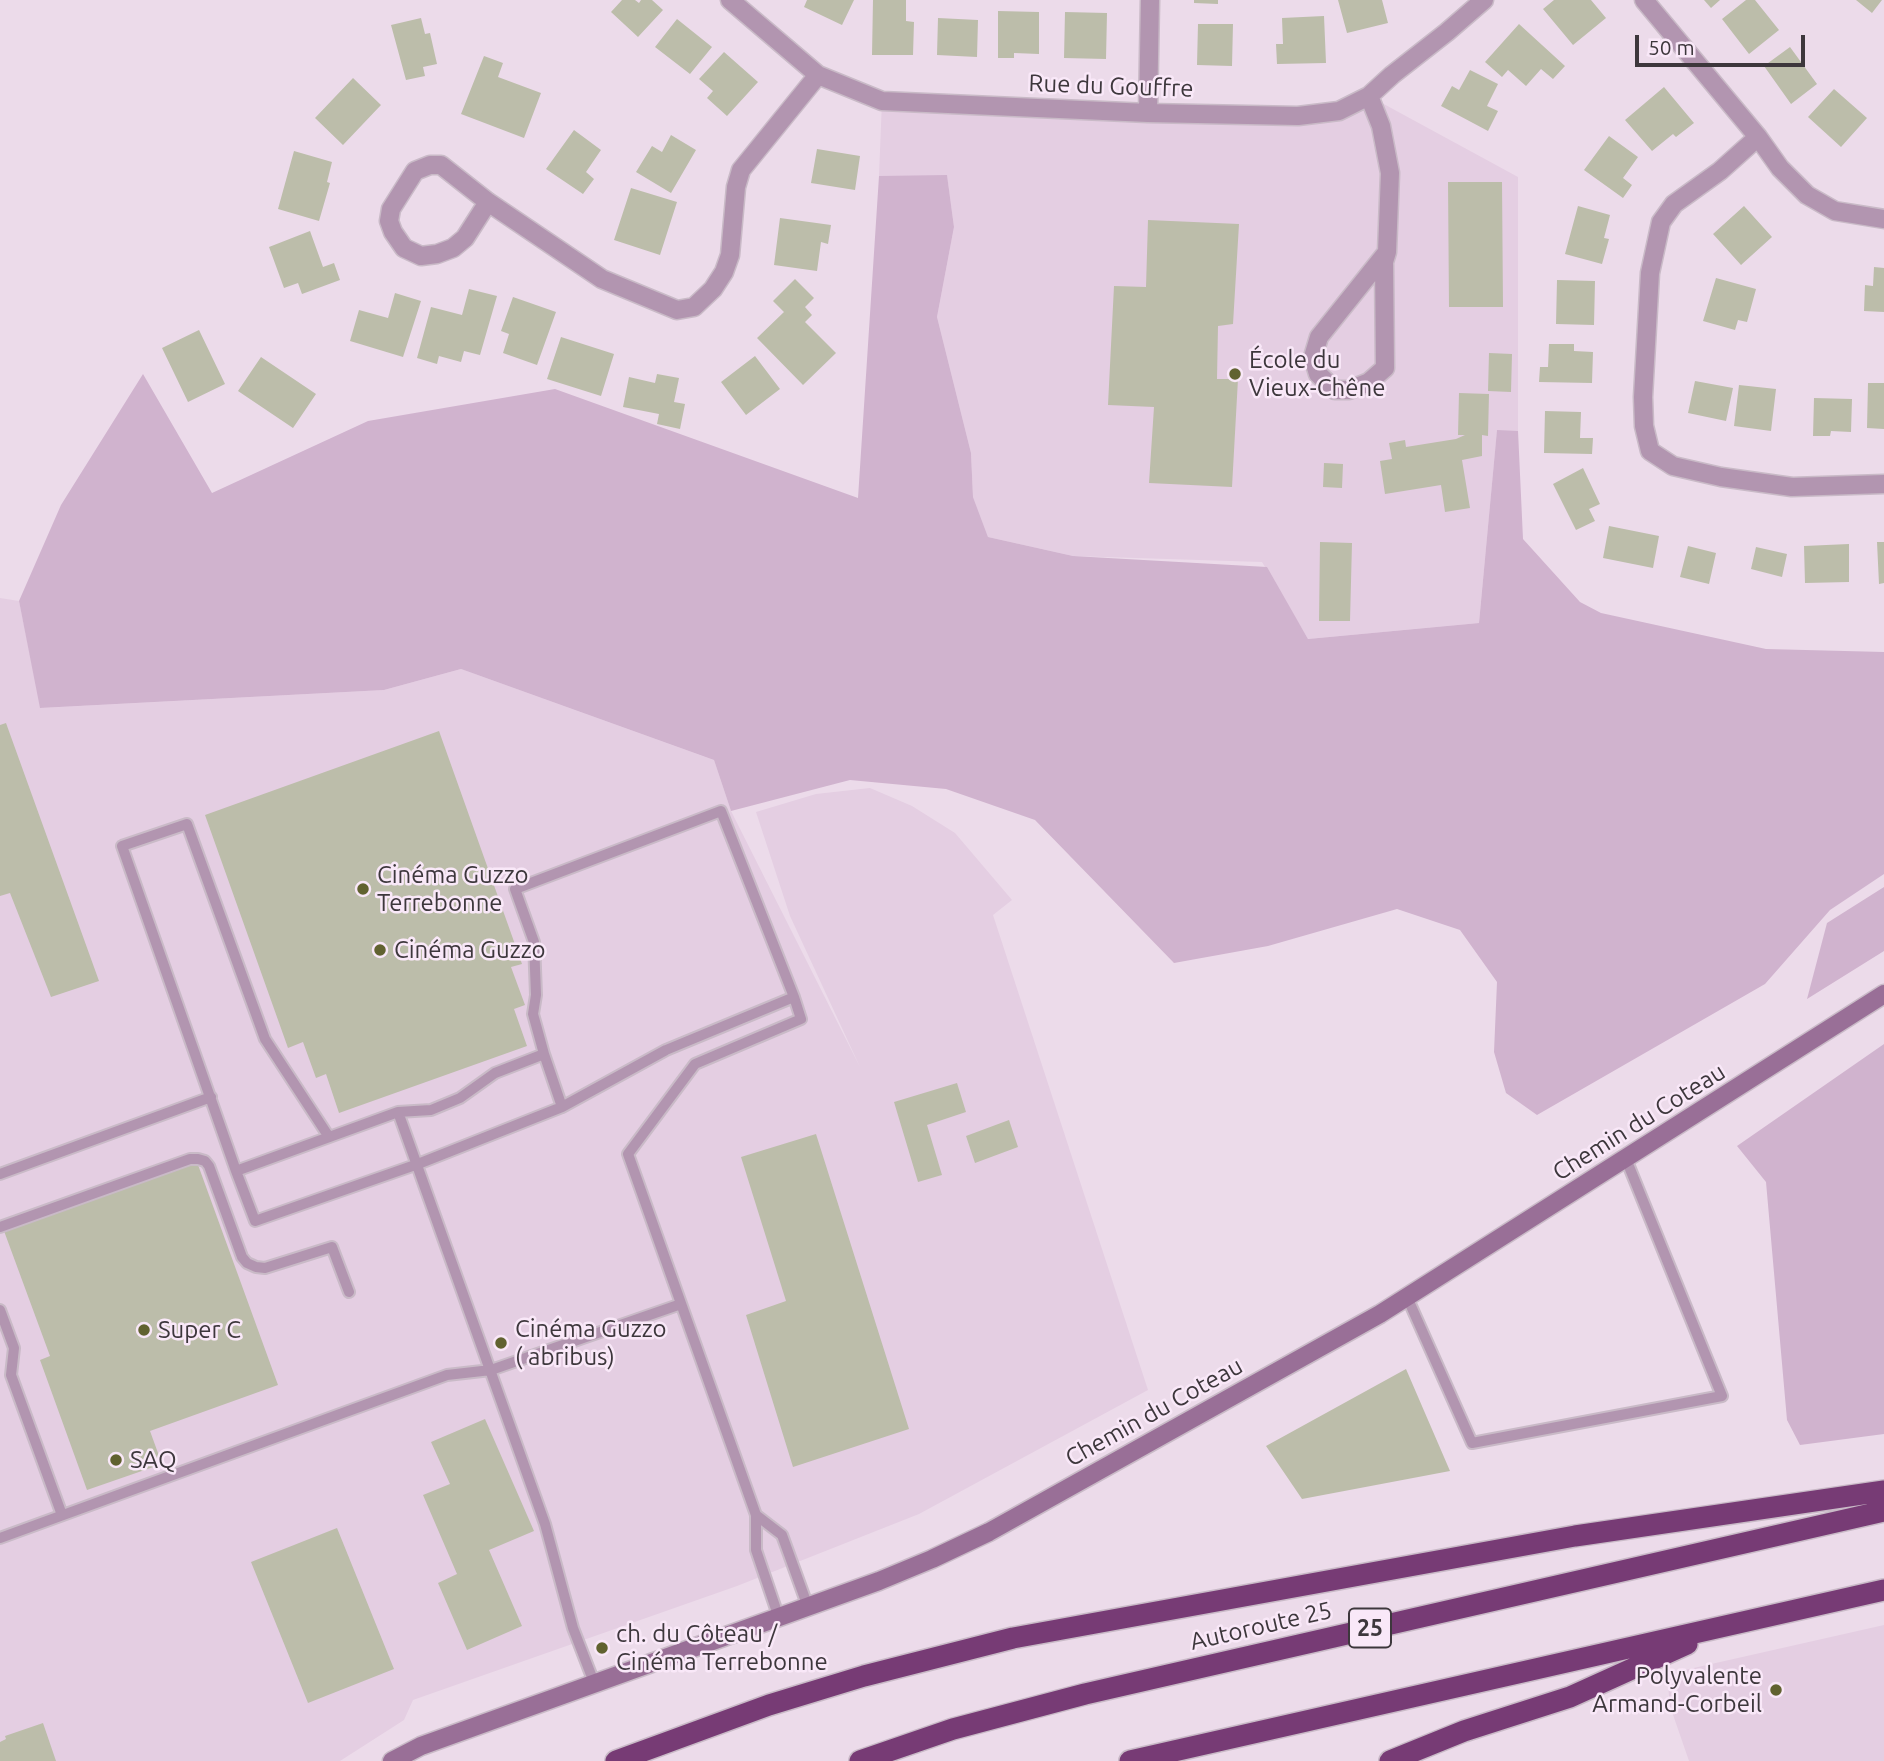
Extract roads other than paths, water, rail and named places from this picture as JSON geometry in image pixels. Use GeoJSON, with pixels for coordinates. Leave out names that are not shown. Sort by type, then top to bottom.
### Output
{"type":"FeatureCollection","features":[{"type":"Feature","properties":{"kind":"highway"},"geometry":{"type":"LineString","coordinates":[[616,1761],[779,1701],[864,1675],[1024,1636],[1575,1536],[1884,1491]]}},
{"type":"Feature","properties":{"kind":"highway","name":"Autoroute 25"},"geometry":{"type":"LineString","coordinates":[[860,1761],[953,1729],[1086,1694],[1884,1511]]}},
{"type":"Feature","properties":{"kind":"highway"},"geometry":{"type":"LineString","coordinates":[[1130,1761],[1884,1590]]}},
{"type":"Feature","properties":{"kind":"highway"},"geometry":{"type":"LineString","coordinates":[[1390,1761],[1426,1744],[1570,1697],[1729,1625]]}},
{"type":"Feature","properties":{"kind":"street","name":"Rue du Gouffre"},"geometry":{"type":"LineString","coordinates":[[730,0],[818,75],[882,101],[1148,113],[1298,116],[1339,111],[1369,96],[1484,0]]}},
{"type":"Feature","properties":{"kind":"street"},"geometry":{"type":"LineString","coordinates":[[1148,113],[1150,0]]}},
{"type":"Feature","properties":{"kind":"street"},"geometry":{"type":"LineString","coordinates":[[1644,0],[1758,137],[1780,168],[1807,195],[1835,211],[1884,219]]}},
{"type":"Feature","properties":{"kind":"street"},"geometry":{"type":"LineString","coordinates":[[488,202],[465,238],[453,248],[437,254],[421,256],[404,248],[388,220],[391,209],[415,171],[430,165],[441,165],[488,202],[602,279],[677,310],[694,307],[713,289],[724,272],[730,255],[736,187],[741,170],[818,75]]}},
{"type":"Feature","properties":{"kind":"street"},"geometry":{"type":"LineString","coordinates":[[1369,96],[1381,126],[1390,173],[1387,252],[1384,262],[1385,368],[1369,382],[1349,390],[1335,390],[1318,374],[1313,357],[1319,337],[1387,252]]}},
{"type":"Feature","properties":{"kind":"street"},"geometry":{"type":"LineString","coordinates":[[1758,137],[1720,171],[1674,204],[1661,222],[1650,273],[1643,397],[1644,426],[1650,451],[1673,466],[1721,477],[1792,487],[1884,484]]}},
{"type":"Feature","properties":{"kind":"street","name":"Chemin du Coteau"},"geometry":{"type":"LineString","coordinates":[[392,1761],[421,1746],[595,1685],[913,1567],[989,1532],[1407,1297],[1884,994]]}},
{"type":"Feature","properties":{"kind":"lane"},"geometry":{"type":"LineString","coordinates":[[562,1107],[533,1014],[536,995],[534,942],[515,889],[721,811],[801,1019],[695,1064],[628,1154],[756,1515],[756,1550],[779,1618]]}},
{"type":"Feature","properties":{"kind":"lane"},"geometry":{"type":"LineString","coordinates":[[329,1137],[265,1040],[187,824],[122,846],[255,1220],[418,1164],[562,1107],[666,1050],[794,997]]}},
{"type":"Feature","properties":{"kind":"lane"},"geometry":{"type":"LineString","coordinates":[[236,1171],[398,1112],[431,1110],[460,1098],[495,1073],[544,1054]]}},
{"type":"Feature","properties":{"kind":"lane"},"geometry":{"type":"LineString","coordinates":[[0,1174],[211,1097]]}},
{"type":"Feature","properties":{"kind":"lane"},"geometry":{"type":"LineString","coordinates":[[398,1112],[545,1524],[573,1628],[595,1685]]}},
{"type":"Feature","properties":{"kind":"lane"},"geometry":{"type":"LineString","coordinates":[[0,1227],[190,1158],[198,1158],[209,1166],[242,1257],[247,1263],[265,1268],[332,1247],[349,1292]]}},
{"type":"Feature","properties":{"kind":"lane"},"geometry":{"type":"LineString","coordinates":[[1407,1297],[1472,1443],[1722,1396],[1626,1159]]}},
{"type":"Feature","properties":{"kind":"lane"},"geometry":{"type":"LineString","coordinates":[[0,1538],[447,1375],[491,1370],[681,1304]]}},
{"type":"Feature","properties":{"kind":"lane"},"geometry":{"type":"LineString","coordinates":[[0,1310],[14,1348],[11,1376],[62,1515]]}},
{"type":"Feature","properties":{"kind":"lane"},"geometry":{"type":"LineString","coordinates":[[756,1515],[782,1535],[808,1607]]}},
{"type":"Feature","properties":{"kind":"place","name":"École du Vieux-Chêne"},"geometry":{"type":"Point","coordinates":[1235,374]}},
{"type":"Feature","properties":{"kind":"place","name":"Cinéma Guzzo Terrebonne"},"geometry":{"type":"Point","coordinates":[363,889]}},
{"type":"Feature","properties":{"kind":"place","name":"Cinéma Guzzo"},"geometry":{"type":"Point","coordinates":[380,950]}},
{"type":"Feature","properties":{"kind":"place","name":"Super C"},"geometry":{"type":"Point","coordinates":[144,1330]}},
{"type":"Feature","properties":{"kind":"place","name":"Cinéma Guzzo ( abribus)"},"geometry":{"type":"Point","coordinates":[501,1343]}},
{"type":"Feature","properties":{"kind":"place","name":"SAQ"},"geometry":{"type":"Point","coordinates":[116,1460]}},
{"type":"Feature","properties":{"kind":"place","name":"ch. du Côteau / Cinéma Terrebonne"},"geometry":{"type":"Point","coordinates":[602,1648]}},
{"type":"Feature","properties":{"kind":"place","name":"Polyvalente Armand-Corbeil"},"geometry":{"type":"Point","coordinates":[1776,1690]}}]}
